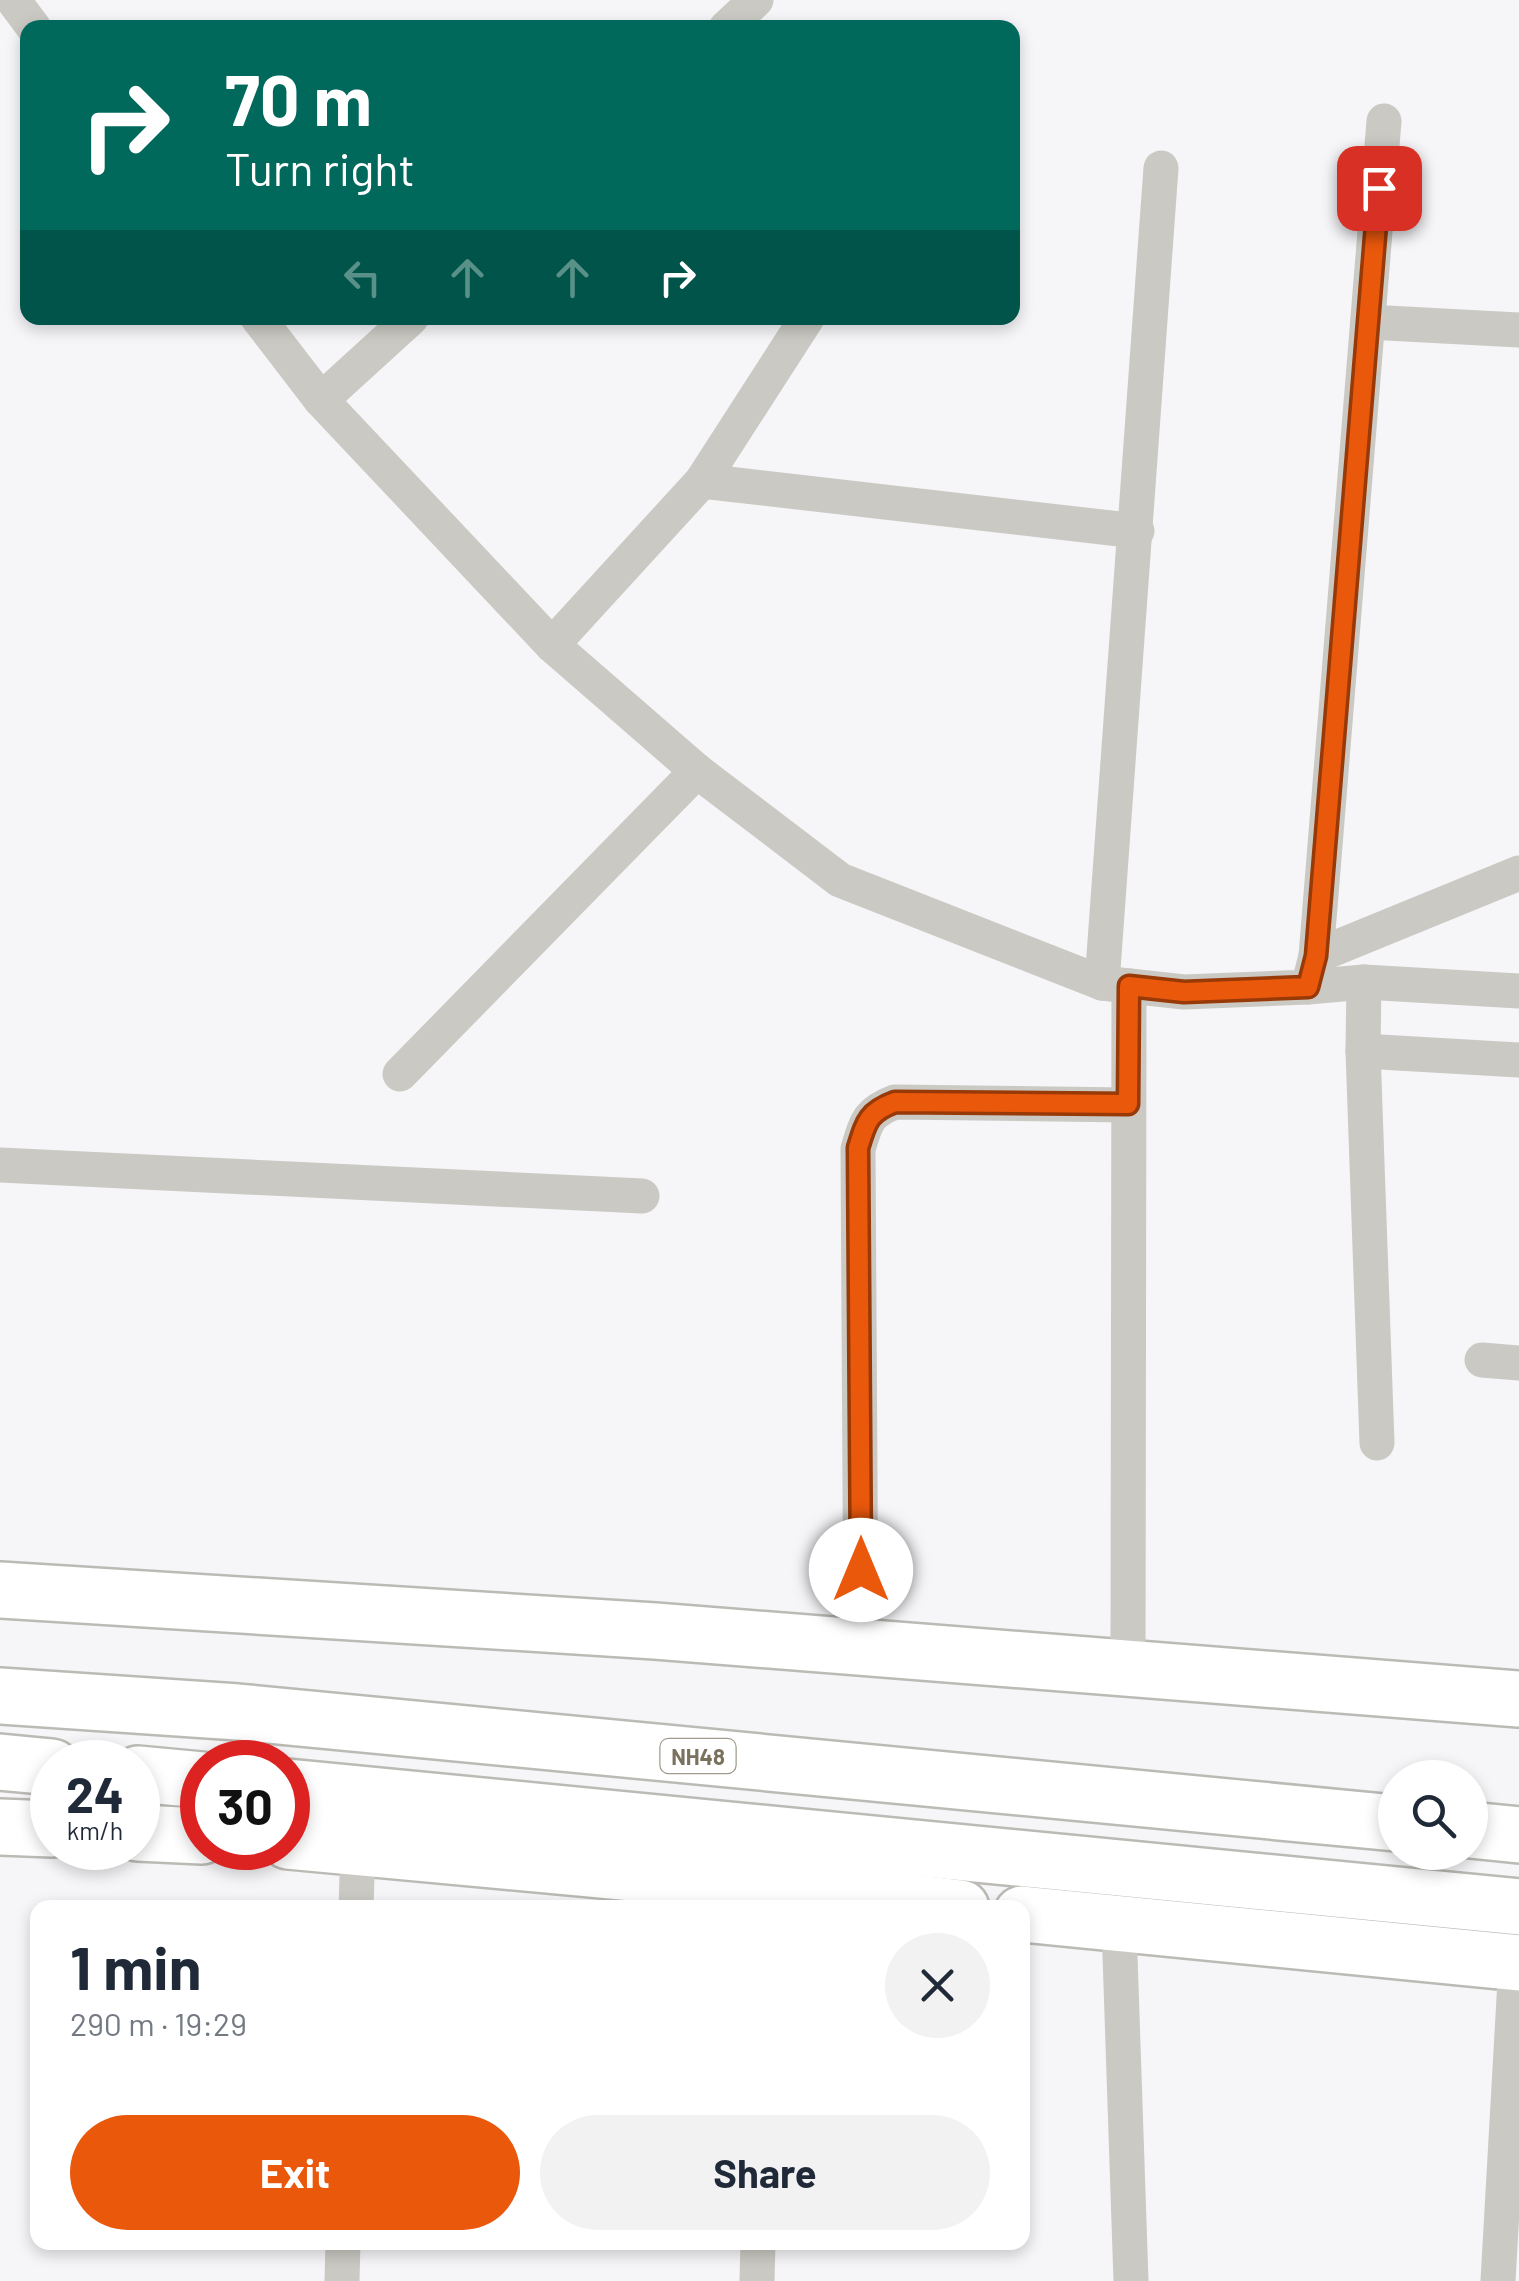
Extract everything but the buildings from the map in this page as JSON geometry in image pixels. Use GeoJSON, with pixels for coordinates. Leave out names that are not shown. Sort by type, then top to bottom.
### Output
{"type":"FeatureCollection","features":[{"type":"Feature","properties":{"kind":"highway"},"geometry":{"type":"LineString","coordinates":[[0,1590],[861,1646],[1519,1700]]}},
{"type":"Feature","properties":{"kind":"highway","name":"NH48"},"geometry":{"type":"LineString","coordinates":[[0,1696],[258,1714],[1378,1821]]}},
{"type":"Feature","properties":{"kind":"highway"},"geometry":{"type":"LineString","coordinates":[[0,1762],[30,1765]]}},
{"type":"Feature","properties":{"kind":"highway"},"geometry":{"type":"LineString","coordinates":[[310,1789],[1519,1907]]}},
{"type":"Feature","properties":{"kind":"highway"},"geometry":{"type":"LineString","coordinates":[[0,1827],[30,1828]]}},
{"type":"Feature","properties":{"kind":"highway"},"geometry":{"type":"LineString","coordinates":[[1488,1832],[1519,1835]]}},
{"type":"Feature","properties":{"kind":"highway"},"geometry":{"type":"LineString","coordinates":[[310,1842],[624,1874],[762,1896],[828,1900]]}},
{"type":"Feature","properties":{"kind":"highway"},"geometry":{"type":"LineString","coordinates":[[1030,1915],[1518,1963]]}},
{"type":"Feature","properties":{"kind":"street"},"geometry":{"type":"LineString","coordinates":[[735,20],[756,0]]}},
{"type":"Feature","properties":{"kind":"street"},"geometry":{"type":"LineString","coordinates":[[1312,972],[1384,121]]}},
{"type":"Feature","properties":{"kind":"street"},"geometry":{"type":"LineString","coordinates":[[1128,1668],[1128,1104],[1115,984],[1137,532],[1161,168]]}},
{"type":"Feature","properties":{"kind":"street"},"geometry":{"type":"LineString","coordinates":[[1368,322],[1519,330]]}},
{"type":"Feature","properties":{"kind":"street"},"geometry":{"type":"LineString","coordinates":[[263,325],[321,400],[552,644],[697,771],[840,880],[1115,984],[1184,992],[1312,972],[1515,876]]}},
{"type":"Feature","properties":{"kind":"street"},"geometry":{"type":"LineString","coordinates":[[321,400],[403,325]]}},
{"type":"Feature","properties":{"kind":"street"},"geometry":{"type":"LineString","coordinates":[[552,644],[702,481],[802,325]]}},
{"type":"Feature","properties":{"kind":"street"},"geometry":{"type":"LineString","coordinates":[[702,481],[1137,532]]}},
{"type":"Feature","properties":{"kind":"street"},"geometry":{"type":"LineString","coordinates":[[400,1074],[697,771]]}},
{"type":"Feature","properties":{"kind":"street"},"geometry":{"type":"LineString","coordinates":[[1312,972],[1364,982],[1519,990]]}},
{"type":"Feature","properties":{"kind":"street"},"geometry":{"type":"LineString","coordinates":[[1364,982],[1377,1443]]}},
{"type":"Feature","properties":{"kind":"street"},"geometry":{"type":"LineString","coordinates":[[1363,1051],[1519,1060]]}},
{"type":"Feature","properties":{"kind":"street"},"geometry":{"type":"LineString","coordinates":[[861,1646],[858,1148],[865,1126],[876,1109],[895,1102],[1128,1104]]}},
{"type":"Feature","properties":{"kind":"street"},"geometry":{"type":"LineString","coordinates":[[0,1165],[642,1196]]}},
{"type":"Feature","properties":{"kind":"street"},"geometry":{"type":"LineString","coordinates":[[1482,1360],[1519,1364]]}},
{"type":"Feature","properties":{"kind":"street"},"geometry":{"type":"LineString","coordinates":[[356,1900],[358,1845]]}},
{"type":"Feature","properties":{"kind":"street"},"geometry":{"type":"LineString","coordinates":[[1119,1926],[1130,2281]]}},
{"type":"Feature","properties":{"kind":"street"},"geometry":{"type":"LineString","coordinates":[[1498,2281],[1518,1963]]}},
{"type":"Feature","properties":{"kind":"street"},"geometry":{"type":"LineString","coordinates":[[342,2281],[343,2250]]}},
{"type":"Feature","properties":{"kind":"street"},"geometry":{"type":"LineString","coordinates":[[757,2281],[758,2250]]}},
{"type":"Feature","properties":{"kind":"route"},"geometry":{"type":"LineString","coordinates":[[861,1570],[858,1148],[876,1109],[895,1102],[1128,1104],[1129,986],[1184,992],[1308,987],[1316,956],[1379,188]]}}]}
